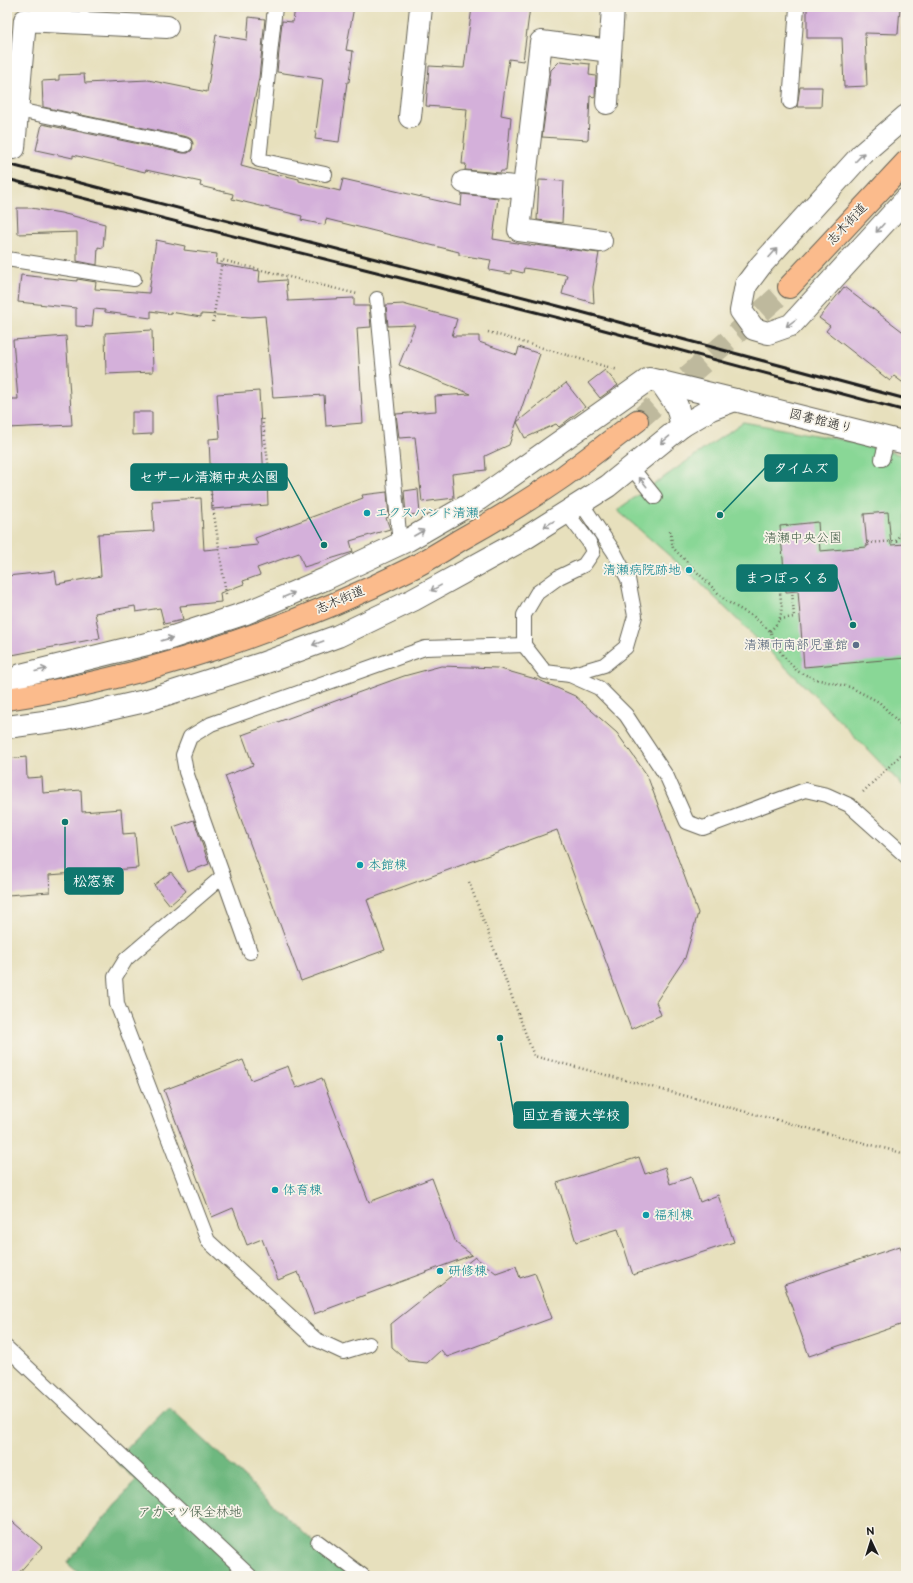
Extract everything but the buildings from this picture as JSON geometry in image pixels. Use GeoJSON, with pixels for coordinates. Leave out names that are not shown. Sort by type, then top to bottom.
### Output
{"type":"FeatureCollection","features":[{"type":"Feature","properties":{"kind":"main road","name":"志木街道"},"geometry":{"type":"LineString","coordinates":[[789,287],[906,162]]}},
{"type":"Feature","properties":{"kind":"main road","name":"志木街道"},"geometry":{"type":"LineString","coordinates":[[7,699],[94,682],[170,663],[252,635],[326,607],[413,568],[491,522],[565,475],[637,421]]}},
{"type":"Feature","properties":{"kind":"street"},"geometry":{"type":"LineString","coordinates":[[410,117],[421,7]]}},
{"type":"Feature","properties":{"kind":"street"},"geometry":{"type":"LineString","coordinates":[[607,103],[613,7]]}},
{"type":"Feature","properties":{"kind":"street"},"geometry":{"type":"LineString","coordinates":[[14,148],[25,14],[167,27]]}},
{"type":"Feature","properties":{"kind":"street"},"geometry":{"type":"LineString","coordinates":[[601,241],[519,230],[541,42],[610,51]]}},
{"type":"Feature","properties":{"kind":"street"},"geometry":{"type":"LineString","coordinates":[[906,116],[862,154],[761,265],[746,285],[741,311],[754,329],[768,332],[791,325],[906,199]]}},
{"type":"Feature","properties":{"kind":"street"},"geometry":{"type":"LineString","coordinates":[[464,182],[524,188]]}},
{"type":"Feature","properties":{"kind":"street"},"geometry":{"type":"LineString","coordinates":[[7,687],[21,675],[167,639],[230,618],[325,579],[400,544],[479,499],[655,380],[677,406],[682,426]]}},
{"type":"Feature","properties":{"kind":"street","name":"図書館通り"},"geometry":{"type":"LineString","coordinates":[[655,380],[897,441]]}},
{"type":"Feature","properties":{"kind":"street"},"geometry":{"type":"LineString","coordinates":[[7,727],[66,719],[145,701],[261,664],[338,636],[413,600],[524,539],[608,486],[682,426],[710,409],[735,400]]}},
{"type":"Feature","properties":{"kind":"lane"},"geometry":{"type":"LineString","coordinates":[[275,7],[259,160],[325,174]]}},
{"type":"Feature","properties":{"kind":"lane"},"geometry":{"type":"LineString","coordinates":[[790,102],[796,7]]}},
{"type":"Feature","properties":{"kind":"lane"},"geometry":{"type":"LineString","coordinates":[[18,110],[185,145]]}},
{"type":"Feature","properties":{"kind":"lane"},"geometry":{"type":"LineString","coordinates":[[7,259],[134,279]]}},
{"type":"Feature","properties":{"kind":"lane"},"geometry":{"type":"LineString","coordinates":[[377,299],[400,544]]}},
{"type":"Feature","properties":{"kind":"lane"},"geometry":{"type":"LineString","coordinates":[[882,459],[897,441]]}},
{"type":"Feature","properties":{"kind":"lane"},"geometry":{"type":"LineString","coordinates":[[631,467],[655,497]]}},
{"type":"Feature","properties":{"kind":"lane"},"geometry":{"type":"LineString","coordinates":[[573,508],[593,552],[584,565],[559,577],[537,593],[524,615],[524,645],[545,672],[570,675],[600,688],[626,715],[667,777],[687,822],[703,828],[805,790],[827,795],[849,805],[906,856]]}},
{"type":"Feature","properties":{"kind":"lane"},"geometry":{"type":"LineString","coordinates":[[570,675],[604,665],[626,647],[634,616],[628,579],[614,552],[573,508]]}},
{"type":"Feature","properties":{"kind":"lane"},"geometry":{"type":"LineString","coordinates":[[250,952],[186,772],[183,755],[190,737],[211,724],[425,648],[524,645]]}},
{"type":"Feature","properties":{"kind":"lane"},"geometry":{"type":"LineString","coordinates":[[223,876],[126,959],[115,977],[117,1004],[208,1241],[315,1339],[343,1352],[369,1344]]}},
{"type":"Feature","properties":{"kind":"lane"},"geometry":{"type":"LineString","coordinates":[[7,1348],[250,1576]]}},
{"type":"Feature","properties":{"kind":"lane"},"geometry":{"type":"LineString","coordinates":[[318,1542],[363,1576]]}},
{"type":"Feature","properties":{"kind":"path"},"geometry":{"type":"LineString","coordinates":[[213,322],[222,260],[377,299]]}},
{"type":"Feature","properties":{"kind":"path"},"geometry":{"type":"LineString","coordinates":[[488,332],[655,380]]}},
{"type":"Feature","properties":{"kind":"path"},"geometry":{"type":"LineString","coordinates":[[230,618],[208,474],[269,469],[262,416]]}},
{"type":"Feature","properties":{"kind":"path"},"geometry":{"type":"LineString","coordinates":[[869,547],[867,542],[896,541],[906,524]]}},
{"type":"Feature","properties":{"kind":"path"},"geometry":{"type":"LineString","coordinates":[[670,531],[673,548],[726,601],[754,617],[770,631],[781,653],[797,670],[815,679],[850,687],[879,702],[906,730]]}},
{"type":"Feature","properties":{"kind":"path"},"geometry":{"type":"LineString","coordinates":[[780,619],[794,616],[792,591]]}},
{"type":"Feature","properties":{"kind":"path"},"geometry":{"type":"LineString","coordinates":[[770,631],[779,623],[782,610],[780,592]]}},
{"type":"Feature","properties":{"kind":"path"},"geometry":{"type":"LineString","coordinates":[[900,724],[906,717]]}},
{"type":"Feature","properties":{"kind":"path"},"geometry":{"type":"LineString","coordinates":[[849,805],[906,750]]}},
{"type":"Feature","properties":{"kind":"path"},"geometry":{"type":"LineString","coordinates":[[469,882],[534,1056],[906,1154]]}},
{"type":"Feature","properties":{"kind":"green space","name":"清瀬中央公園"},"geometry":{"type":"Polygon","coordinates":[[[743,422],[843,440],[906,456],[906,789],[828,709],[695,578],[617,510],[743,422]]]}},
{"type":"Feature","properties":{"kind":"green space","name":"アカマツ保全林地"},"geometry":{"type":"Polygon","coordinates":[[[168,1406],[350,1576],[82,1576],[67,1563],[136,1480],[115,1461],[168,1406]]]}},
{"type":"Feature","properties":{"kind":"tunnel"},"geometry":{"type":"LineString","coordinates":[[637,421],[789,287]]}},
{"type":"Feature","properties":{"kind":"railway"},"geometry":{"type":"LineString","coordinates":[[7,164],[566,308],[906,399]]}},
{"type":"Feature","properties":{"kind":"railway"},"geometry":{"type":"LineString","coordinates":[[7,179],[563,319],[906,411]]}},
{"type":"Feature","properties":{"kind":"place","name":"エクスバンド清瀬"},"geometry":{"type":"Point","coordinates":[367,513]}},
{"type":"Feature","properties":{"kind":"place","name":"タイムズ"},"geometry":{"type":"Point","coordinates":[720,515]}},
{"type":"Feature","properties":{"kind":"place","name":"セザール清瀬中央公園"},"geometry":{"type":"Point","coordinates":[324,545]}},
{"type":"Feature","properties":{"kind":"place","name":"清瀬病院跡地"},"geometry":{"type":"Point","coordinates":[689,570]}},
{"type":"Feature","properties":{"kind":"place","name":"まつぼっくる"},"geometry":{"type":"Point","coordinates":[853,625]}},
{"type":"Feature","properties":{"kind":"place","name":"清瀬市南部児童館"},"geometry":{"type":"Point","coordinates":[856,645]}},
{"type":"Feature","properties":{"kind":"place","name":"松窓寮"},"geometry":{"type":"Point","coordinates":[65,822]}},
{"type":"Feature","properties":{"kind":"place","name":"本館棟"},"geometry":{"type":"Point","coordinates":[360,865]}},
{"type":"Feature","properties":{"kind":"place","name":"国立看護大学校"},"geometry":{"type":"Point","coordinates":[500,1038]}},
{"type":"Feature","properties":{"kind":"place","name":"体育棟"},"geometry":{"type":"Point","coordinates":[275,1190]}},
{"type":"Feature","properties":{"kind":"place","name":"福利棟"},"geometry":{"type":"Point","coordinates":[646,1215]}},
{"type":"Feature","properties":{"kind":"place","name":"研修棟"},"geometry":{"type":"Point","coordinates":[440,1271]}}]}
